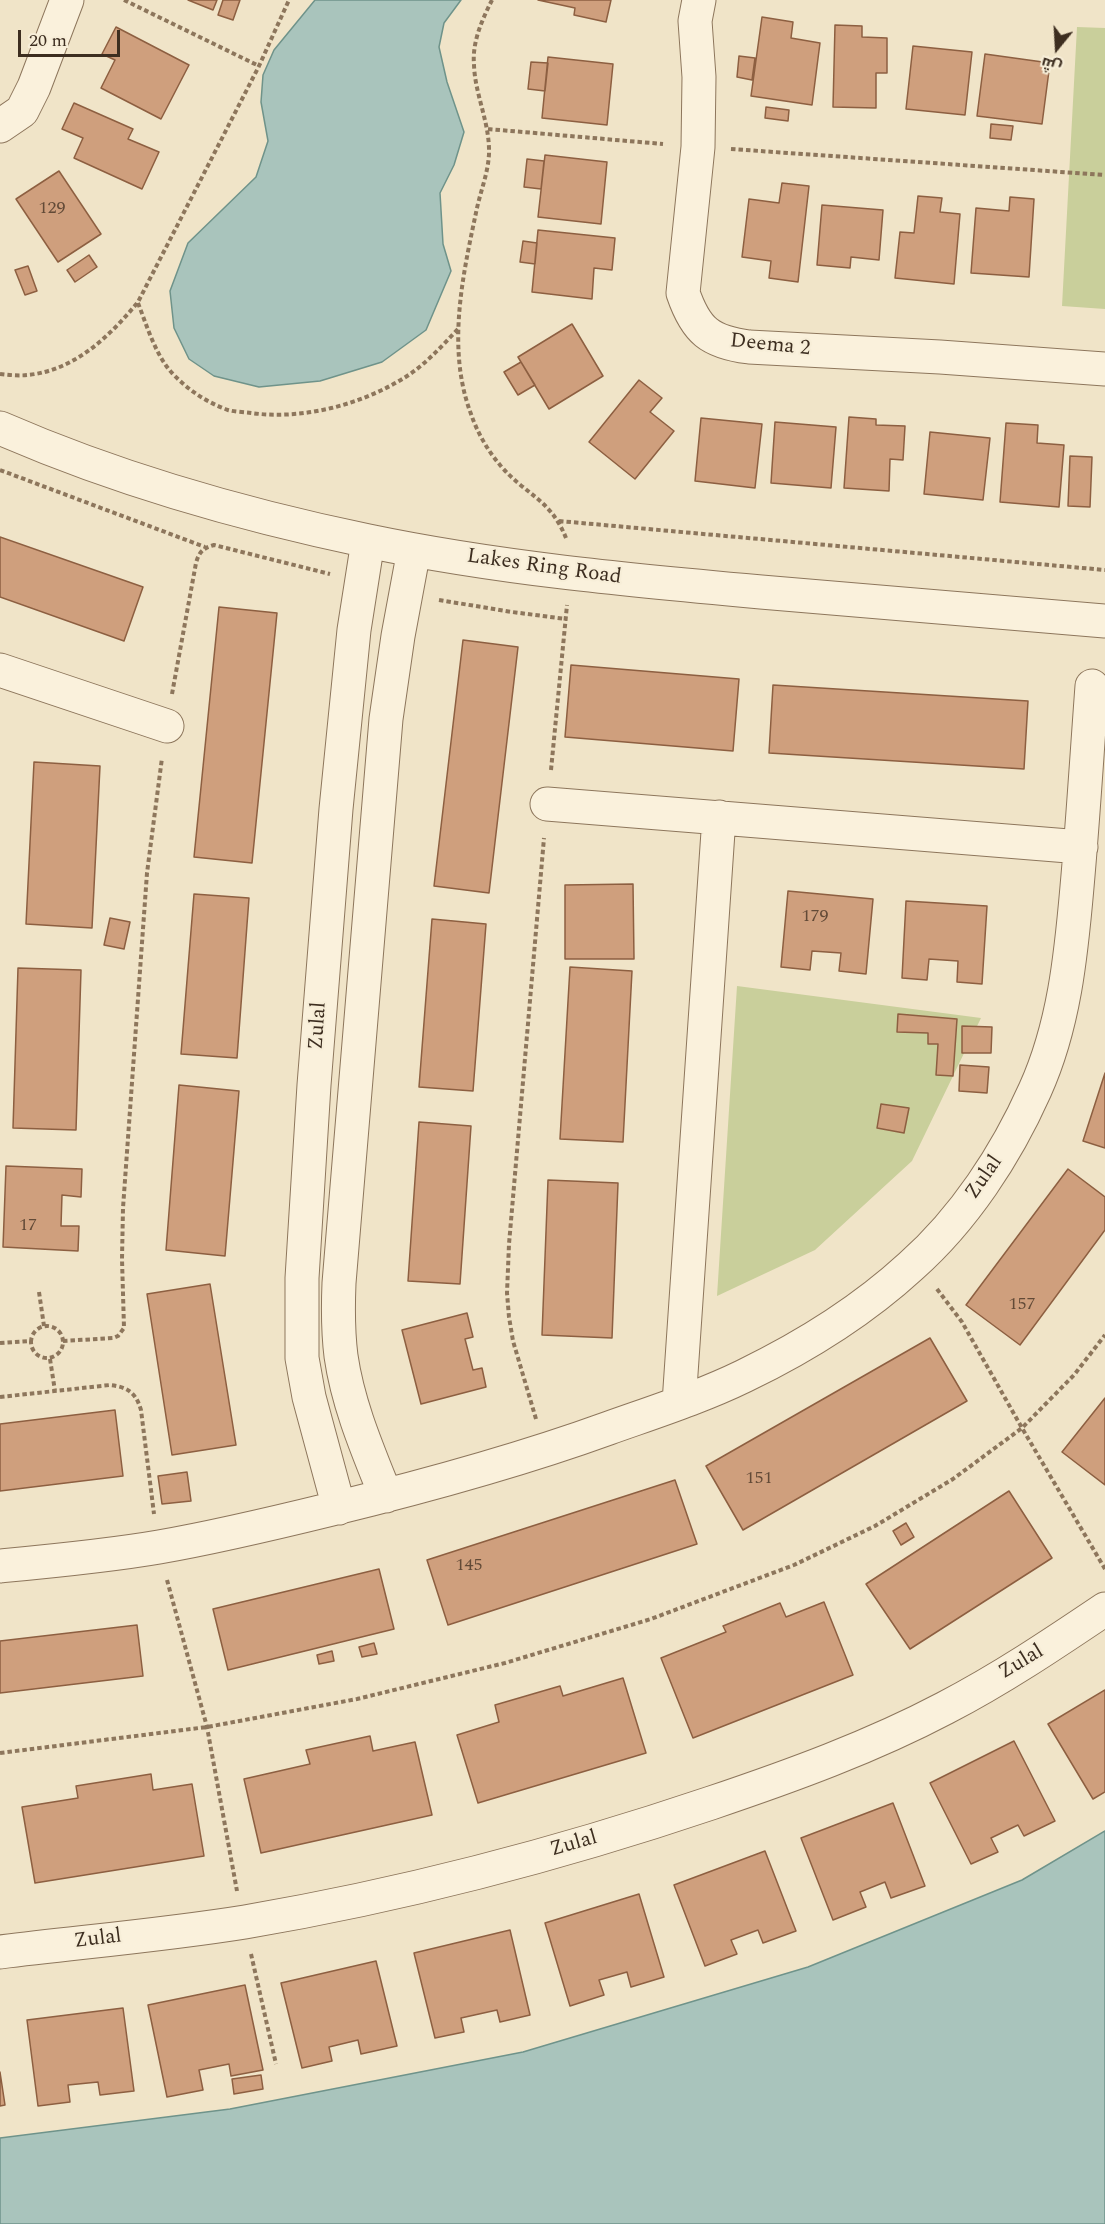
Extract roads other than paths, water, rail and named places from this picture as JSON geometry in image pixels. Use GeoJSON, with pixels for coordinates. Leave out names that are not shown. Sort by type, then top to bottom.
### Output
{"type":"FeatureCollection","features":[{"type":"Feature","properties":{"kind":"street"},"geometry":{"type":"LineString","coordinates":[[0,126],[22,111],[34,87],[67,0]]}},
{"type":"Feature","properties":{"kind":"street","name":"Deema 2"},"geometry":{"type":"LineString","coordinates":[[699,0],[695,21],[699,77],[698,147],[683,294],[691,315],[706,333],[726,344],[749,347],[1105,369]]}},
{"type":"Feature","properties":{"kind":"street","name":"Lakes Ring Road"},"geometry":{"type":"LineString","coordinates":[[0,428],[100,467],[195,498],[279,521],[414,550],[571,573],[684,585],[1105,621]]}},
{"type":"Feature","properties":{"kind":"street","name":"Zulal"},"geometry":{"type":"LineString","coordinates":[[339,1508],[309,1397],[302,1358],[301,1318],[314,1085],[336,809],[354,630],[368,541]]}},
{"type":"Feature","properties":{"kind":"street","name":"Zulal"},"geometry":{"type":"LineString","coordinates":[[386,1496],[348,1391],[341,1355],[338,1319],[339,1283],[386,718],[405,593],[414,550]]}},
{"type":"Feature","properties":{"kind":"street"},"geometry":{"type":"LineString","coordinates":[[2,678],[167,726]]}},
{"type":"Feature","properties":{"kind":"street","name":"Zulal"},"geometry":{"type":"LineString","coordinates":[[0,1566],[90,1557],[158,1547],[249,1529],[466,1476],[546,1451],[741,1378],[801,1346],[858,1310],[913,1265],[961,1213],[1003,1153],[1036,1088],[1060,1019],[1072,946],[1092,686]]}},
{"type":"Feature","properties":{"kind":"street"},"geometry":{"type":"LineString","coordinates":[[547,804],[1081,847]]}},
{"type":"Feature","properties":{"kind":"street"},"geometry":{"type":"LineString","coordinates":[[679,1403],[719,817]]}},
{"type":"Feature","properties":{"kind":"street","name":"Zulal"},"geometry":{"type":"LineString","coordinates":[[0,1952],[243,1922],[370,1897],[480,1871],[665,1818],[762,1786],[856,1751],[945,1708],[1032,1659],[1105,1609]]}},
{"type":"Feature","properties":{"kind":"water"},"geometry":{"type":"Polygon","coordinates":[[[315,0],[461,0],[444,23],[439,47],[447,82],[464,132],[454,165],[440,193],[443,244],[451,271],[426,330],[382,362],[320,381],[259,387],[214,376],[189,359],[174,328],[170,291],[188,243],[256,177],[268,141],[261,102],[263,75],[274,50],[315,0]]]}},
{"type":"Feature","properties":{"kind":"water"},"geometry":{"type":"Polygon","coordinates":[[[1105,1831],[1105,2224],[0,2224],[0,2138],[230,2109],[523,2052],[808,1967],[1022,1880],[1105,1831]]]}}]}
